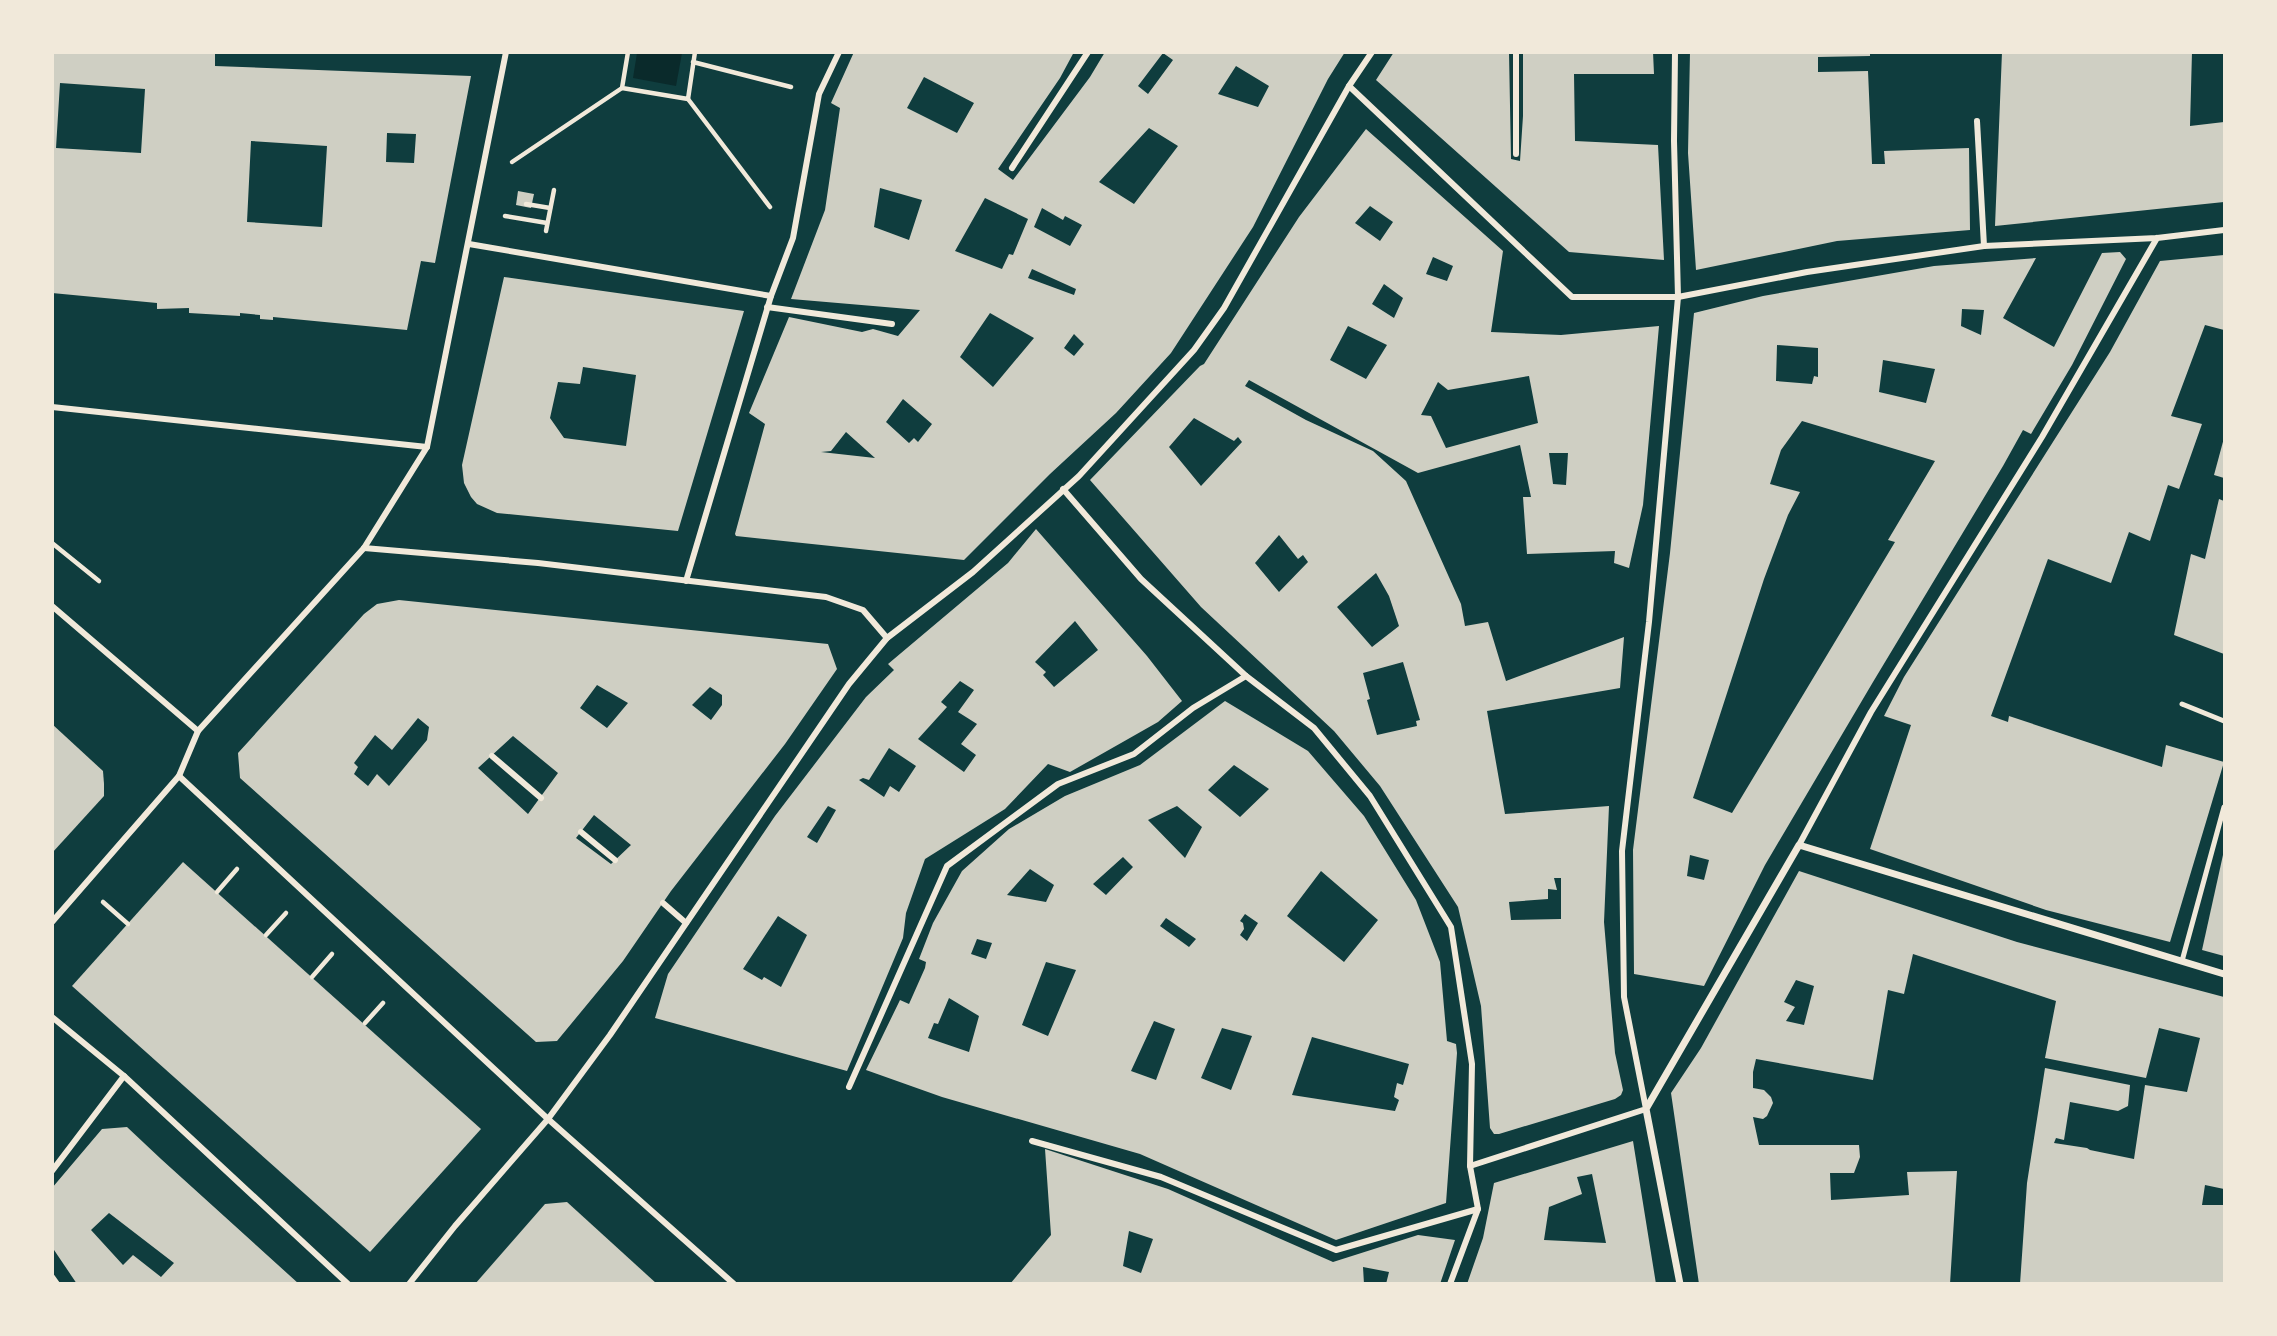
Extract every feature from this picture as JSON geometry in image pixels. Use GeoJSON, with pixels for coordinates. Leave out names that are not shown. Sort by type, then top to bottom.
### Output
{"type":"FeatureCollection","features":[{"type":"Feature","properties":{"kind":"street"},"geometry":{"type":"LineString","coordinates":[[52,922],[179,776],[198,732],[364,548],[426,447],[506,52]]}},
{"type":"Feature","properties":{"kind":"street"},"geometry":{"type":"LineString","coordinates":[[686,581],[767,307],[793,239],[820,94],[839,52]]}},
{"type":"Feature","properties":{"kind":"street"},"geometry":{"type":"LineString","coordinates":[[1012,168],[1087,52]]}},
{"type":"Feature","properties":{"kind":"street"},"geometry":{"type":"LineString","coordinates":[[410,1283],[455,1226],[548,1119],[610,1035],[849,684],[887,638],[973,572],[1079,476],[1194,350],[1224,308],[1349,86],[1372,52]]}},
{"type":"Feature","properties":{"kind":"street"},"geometry":{"type":"LineString","coordinates":[[1516,52],[1516,154]]}},
{"type":"Feature","properties":{"kind":"street"},"geometry":{"type":"LineString","coordinates":[[1675,52],[1678,298],[1649,622],[1622,851],[1624,997],[1680,1283]]}},
{"type":"Feature","properties":{"kind":"street"},"geometry":{"type":"LineString","coordinates":[[1349,86],[1572,297],[1678,298],[1807,272],[1984,246],[2157,238],[2224,230]]}},
{"type":"Feature","properties":{"kind":"street"},"geometry":{"type":"LineString","coordinates":[[1978,121],[1984,246]]}},
{"type":"Feature","properties":{"kind":"street"},"geometry":{"type":"LineString","coordinates":[[1471,1166],[1646,1109],[1799,845],[1871,712],[2042,437],[2157,238]]}},
{"type":"Feature","properties":{"kind":"street"},"geometry":{"type":"LineString","coordinates":[[469,244],[771,296]]}},
{"type":"Feature","properties":{"kind":"street"},"geometry":{"type":"LineString","coordinates":[[767,307],[892,324]]}},
{"type":"Feature","properties":{"kind":"street"},"geometry":{"type":"LineString","coordinates":[[52,407],[426,447]]}},
{"type":"Feature","properties":{"kind":"street"},"geometry":{"type":"LineString","coordinates":[[1063,489],[1141,579],[1246,676],[1314,728],[1370,796],[1451,927],[1472,1064],[1471,1166],[1478,1209],[1450,1283]]}},
{"type":"Feature","properties":{"kind":"street"},"geometry":{"type":"LineString","coordinates":[[364,548],[538,563],[826,597],[863,610],[887,638]]}},
{"type":"Feature","properties":{"kind":"street"},"geometry":{"type":"LineString","coordinates":[[52,606],[198,732]]}},
{"type":"Feature","properties":{"kind":"street"},"geometry":{"type":"LineString","coordinates":[[849,1087],[947,866],[1058,784],[1134,754],[1193,708],[1246,676]]}},
{"type":"Feature","properties":{"kind":"street"},"geometry":{"type":"LineString","coordinates":[[492,756],[541,798]]}},
{"type":"Feature","properties":{"kind":"street"},"geometry":{"type":"LineString","coordinates":[[179,776],[548,1119],[734,1283]]}},
{"type":"Feature","properties":{"kind":"street"},"geometry":{"type":"LineString","coordinates":[[581,832],[615,860]]}},
{"type":"Feature","properties":{"kind":"street"},"geometry":{"type":"LineString","coordinates":[[1799,845],[2224,974]]}},
{"type":"Feature","properties":{"kind":"street"},"geometry":{"type":"LineString","coordinates":[[663,903],[686,923]]}},
{"type":"Feature","properties":{"kind":"street"},"geometry":{"type":"LineString","coordinates":[[52,1017],[124,1076],[348,1283]]}},
{"type":"Feature","properties":{"kind":"street"},"geometry":{"type":"LineString","coordinates":[[52,1171],[124,1076]]}},
{"type":"Feature","properties":{"kind":"street"},"geometry":{"type":"LineString","coordinates":[[1032,1141],[1161,1177],[1336,1250],[1478,1209]]}},
{"type":"Feature","properties":{"kind":"street"},"geometry":{"type":"LineString","coordinates":[[52,1277],[57,1283]]}},
{"type":"Feature","properties":{"kind":"lane"},"geometry":{"type":"LineString","coordinates":[[2182,704],[2224,721]]}},
{"type":"Feature","properties":{"kind":"lane"},"geometry":{"type":"LineString","coordinates":[[2182,961],[2224,807]]}},
{"type":"Feature","properties":{"kind":"path"},"geometry":{"type":"LineString","coordinates":[[688,99],[695,52]]}},
{"type":"Feature","properties":{"kind":"path"},"geometry":{"type":"LineString","coordinates":[[622,88],[627,53]]}},
{"type":"Feature","properties":{"kind":"path"},"geometry":{"type":"LineString","coordinates":[[693,62],[820,94]]}},
{"type":"Feature","properties":{"kind":"path"},"geometry":{"type":"LineString","coordinates":[[481,183],[622,88],[688,99],[793,239]]}},
{"type":"Feature","properties":{"kind":"path"},"geometry":{"type":"LineString","coordinates":[[541,256],[554,190]]}},
{"type":"Feature","properties":{"kind":"path"},"geometry":{"type":"LineString","coordinates":[[526,204],[550,208]]}},
{"type":"Feature","properties":{"kind":"path"},"geometry":{"type":"LineString","coordinates":[[505,216],[547,223]]}},
{"type":"Feature","properties":{"kind":"path"},"geometry":{"type":"LineString","coordinates":[[52,543],[99,581]]}},
{"type":"Feature","properties":{"kind":"water"},"geometry":{"type":"Polygon","coordinates":[[[637,53],[682,53],[676,86],[633,78],[637,53]]]}},
{"type":"Feature","properties":{"kind":"building"},"geometry":{"type":"Polygon","coordinates":[[[52,52],[215,52],[215,66],[471,76],[435,263],[421,261],[407,330],[273,317],[273,320],[260,319],[260,315],[240,313],[240,316],[189,313],[189,308],[157,309],[157,303],[52,293],[52,52]],[[60,83],[56,148],[141,153],[145,89],[60,83]],[[387,133],[386,162],[414,163],[416,134],[387,133]],[[251,141],[247,222],[322,227],[327,146],[251,141]]]}},
{"type":"Feature","properties":{"kind":"building"},"geometry":{"type":"Polygon","coordinates":[[[854,52],[1074,52],[1060,78],[998,169],[1013,180],[1090,77],[1105,52],[1345,52],[1328,79],[1253,227],[1171,353],[1116,413],[964,560],[735,534],[765,424],[749,413],[789,317],[862,332],[873,329],[898,336],[920,310],[791,299],[825,210],[840,108],[831,103],[854,52]],[[1163,53],[1138,86],[1148,94],[1173,60],[1163,53]],[[1236,66],[1218,94],[1258,107],[1269,86],[1236,66]],[[924,77],[907,108],[957,133],[974,103],[924,77]],[[1149,128],[1099,182],[1134,204],[1178,146],[1149,128]],[[880,188],[874,227],[909,240],[922,200],[880,188]],[[985,198],[955,251],[1002,269],[1009,254],[1013,255],[1028,219],[985,198]],[[1042,208],[1034,227],[1070,246],[1082,225],[1065,216],[1063,220],[1042,208]],[[1032,269],[1028,278],[1074,295],[1076,289],[1032,269]],[[990,313],[960,357],[993,387],[1034,338],[990,313]],[[1074,334],[1064,348],[1074,356],[1084,344],[1074,334]],[[903,399],[886,422],[909,443],[914,438],[918,442],[932,424],[903,399]],[[846,432],[831,451],[821,452],[875,458],[846,432]]]}},
{"type":"Feature","properties":{"kind":"building"},"geometry":{"type":"Polygon","coordinates":[[[1394,52],[1509,52],[1511,159],[1520,161],[1523,52],[1653,52],[1654,74],[1574,74],[1575,141],[1658,145],[1664,260],[1569,252],[1376,80],[1394,52]]]}},
{"type":"Feature","properties":{"kind":"building"},"geometry":{"type":"Polygon","coordinates":[[[1690,52],[1870,52],[1870,56],[1818,57],[1818,72],[1868,71],[1872,164],[1885,164],[1884,151],[1969,148],[1970,230],[1837,241],[1696,270],[1688,153],[1690,52]]]}},
{"type":"Feature","properties":{"kind":"building"},"geometry":{"type":"Polygon","coordinates":[[[2002,52],[2192,52],[2190,126],[2224,122],[2224,202],[1995,226],[2002,52]]]}},
{"type":"Feature","properties":{"kind":"building"},"geometry":{"type":"Polygon","coordinates":[[[1366,129],[1503,251],[1491,332],[1561,335],[1659,326],[1643,505],[1629,568],[1614,563],[1615,551],[1527,554],[1523,497],[1531,497],[1520,445],[1418,473],[1249,380],[1245,386],[1306,420],[1373,451],[1406,481],[1461,604],[1465,626],[1488,622],[1506,681],[1624,637],[1620,688],[1487,711],[1505,814],[1609,806],[1604,922],[1615,1053],[1623,1090],[1615,1099],[1499,1134],[1494,1134],[1490,1128],[1481,1006],[1458,907],[1380,786],[1334,731],[1201,607],[1090,480],[1204,364],[1299,217],[1366,129]],[[1370,206],[1355,223],[1380,241],[1393,222],[1370,206]],[[1433,257],[1426,274],[1447,281],[1453,266],[1433,257]],[[1384,284],[1372,304],[1394,318],[1403,298],[1384,284]],[[1348,326],[1330,360],[1366,379],[1387,345],[1348,326]],[[1529,376],[1448,390],[1438,382],[1421,415],[1431,416],[1446,448],[1538,423],[1529,376]],[[1194,418],[1169,447],[1201,486],[1242,442],[1238,437],[1234,441],[1194,418]],[[1549,453],[1553,484],[1566,485],[1568,453],[1549,453]],[[1279,535],[1255,563],[1279,592],[1308,562],[1303,555],[1298,559],[1279,535]],[[1376,573],[1337,607],[1372,647],[1399,626],[1389,596],[1376,573]],[[1403,662],[1363,673],[1370,699],[1367,700],[1377,735],[1417,726],[1416,721],[1420,720],[1403,662]],[[1554,878],[1557,890],[1548,889],[1548,899],[1509,902],[1511,920],[1561,919],[1561,878],[1554,878]]]}},
{"type":"Feature","properties":{"kind":"building"},"geometry":{"type":"Polygon","coordinates":[[[518,191],[534,194],[531,208],[516,205],[518,191]]]}},
{"type":"Feature","properties":{"kind":"building"},"geometry":{"type":"Polygon","coordinates":[[[2120,252],[2126,259],[2072,365],[2031,434],[2023,430],[1873,682],[1765,865],[1704,986],[1634,974],[1633,850],[1670,553],[1694,313],[1763,296],[1934,266],[2036,258],[2003,318],[2054,347],[2102,253],[2120,252]],[[1962,309],[1961,326],[1981,335],[1984,310],[1962,309]],[[1777,345],[1776,381],[1812,384],[1814,376],[1818,377],[1818,348],[1777,345]],[[1883,360],[1879,392],[1926,403],[1935,369],[1883,360]],[[1802,421],[1781,450],[1770,484],[1800,492],[1788,515],[1764,579],[1693,798],[1732,813],[1895,542],[1888,540],[1935,461],[1802,421]],[[1690,855],[1687,876],[1704,880],[1709,860],[1690,855]]]}},
{"type":"Feature","properties":{"kind":"building"},"geometry":{"type":"Polygon","coordinates":[[[2224,255],[2224,330],[2205,325],[2171,416],[2202,424],[2179,489],[2168,485],[2150,541],[2129,532],[2111,583],[2048,559],[1991,716],[2008,722],[2009,716],[2162,767],[2166,745],[2224,762],[2170,942],[2046,910],[1870,849],[1911,725],[1884,716],[1904,677],[2110,352],[2160,261],[2224,255]]]}},
{"type":"Feature","properties":{"kind":"building"},"geometry":{"type":"Polygon","coordinates":[[[504,277],[744,311],[678,531],[497,513],[477,504],[471,497],[464,483],[462,465],[504,277]],[[583,367],[580,384],[558,382],[550,418],[564,438],[626,446],[636,375],[583,367]]]}},
{"type":"Feature","properties":{"kind":"building"},"geometry":{"type":"Polygon","coordinates":[[[2224,438],[2224,478],[2214,475],[2224,438]]]}},
{"type":"Feature","properties":{"kind":"building"},"geometry":{"type":"Polygon","coordinates":[[[2219,499],[2224,501],[2224,654],[2174,635],[2191,554],[2205,559],[2219,499]]]}},
{"type":"Feature","properties":{"kind":"building"},"geometry":{"type":"Polygon","coordinates":[[[1036,529],[1147,656],[1182,701],[1158,722],[1070,772],[1048,764],[1005,809],[925,859],[906,913],[903,938],[847,1071],[655,1018],[668,974],[775,816],[866,697],[894,670],[888,664],[1008,563],[1036,529]],[[1075,621],[1035,662],[1046,672],[1043,675],[1054,687],[1098,650],[1075,621]],[[960,681],[941,702],[947,707],[918,739],[964,772],[976,755],[961,744],[977,724],[958,712],[974,690],[960,681]],[[889,748],[869,780],[859,780],[884,797],[890,786],[899,792],[916,766],[889,748]],[[828,806],[807,837],[817,843],[836,810],[828,806]],[[778,916],[743,969],[762,980],[764,977],[781,987],[807,935],[778,916]]]}},
{"type":"Feature","properties":{"kind":"building"},"geometry":{"type":"Polygon","coordinates":[[[399,600],[828,644],[837,669],[785,744],[671,891],[623,961],[557,1041],[536,1042],[240,778],[238,753],[364,614],[377,604],[399,600]],[[597,685],[580,708],[607,728],[628,703],[597,685]],[[710,687],[692,705],[711,720],[722,705],[722,695],[710,687]],[[418,718],[392,750],[375,735],[354,763],[358,767],[354,774],[368,786],[377,774],[389,786],[427,740],[429,727],[418,718]],[[513,736],[478,768],[528,814],[558,773],[513,736]],[[594,815],[576,838],[611,864],[631,845],[594,815]]]}},
{"type":"Feature","properties":{"kind":"building"},"geometry":{"type":"Polygon","coordinates":[[[1225,701],[1308,751],[1364,816],[1416,900],[1440,962],[1447,1041],[1456,1044],[1457,1053],[1446,1203],[1336,1240],[1140,1154],[942,1097],[866,1070],[900,1000],[909,1004],[925,968],[926,962],[919,959],[933,923],[962,871],[1009,829],[1065,796],[1140,765],[1225,701]],[[1234,765],[1208,790],[1240,817],[1269,789],[1234,765]],[[1177,806],[1148,820],[1185,858],[1202,827],[1177,806]],[[1123,857],[1093,884],[1106,895],[1133,867],[1123,857]],[[1030,869],[1007,895],[1046,902],[1054,885],[1030,869]],[[1321,871],[1287,916],[1344,962],[1378,920],[1321,871]],[[1245,914],[1240,921],[1244,929],[1240,935],[1247,941],[1258,923],[1245,914]],[[1166,918],[1160,926],[1189,947],[1196,939],[1166,918]],[[977,939],[971,954],[986,959],[992,943],[977,939]],[[1046,962],[1022,1025],[1048,1036],[1076,970],[1046,962]],[[949,998],[938,1024],[934,1023],[928,1038],[969,1052],[979,1016],[949,998]],[[1154,1021],[1131,1071],[1156,1080],[1175,1029],[1154,1021]],[[1222,1028],[1201,1078],[1231,1090],[1252,1036],[1222,1028]],[[1312,1037],[1292,1095],[1395,1111],[1399,1100],[1394,1097],[1397,1083],[1403,1085],[1409,1064],[1312,1037]]]}},
{"type":"Feature","properties":{"kind":"building"},"geometry":{"type":"Polygon","coordinates":[[[52,724],[103,771],[104,796],[52,853],[52,724]]]}},
{"type":"Feature","properties":{"kind":"building"},"geometry":{"type":"Polygon","coordinates":[[[2224,855],[2224,956],[2202,950],[2224,855]]]}},
{"type":"Feature","properties":{"kind":"building"},"geometry":{"type":"Polygon","coordinates":[[[183,862],[481,1129],[370,1252],[72,986],[183,862]]]}},
{"type":"Feature","properties":{"kind":"building"},"geometry":{"type":"Polygon","coordinates":[[[1799,871],[2017,942],[2224,997],[2224,1189],[2205,1185],[2202,1205],[2224,1205],[2224,1284],[2020,1284],[2027,1183],[2045,1068],[2130,1085],[2128,1106],[2118,1111],[2070,1102],[2064,1140],[2056,1138],[2054,1143],[2134,1159],[2145,1085],[2187,1092],[2200,1038],[2159,1028],[2146,1078],[2045,1058],[2056,1001],[1913,954],[1904,994],[1888,990],[1873,1080],[1756,1059],[1753,1088],[1764,1090],[1773,1103],[1763,1119],[1753,1117],[1759,1145],[1859,1145],[1860,1157],[1854,1173],[1830,1173],[1831,1200],[1909,1195],[1907,1172],[1957,1171],[1950,1284],[1699,1284],[1671,1093],[1701,1048],[1799,871]],[[1796,980],[1784,1002],[1795,1007],[1786,1021],[1804,1025],[1814,986],[1796,980]]]}},
{"type":"Feature","properties":{"kind":"building"},"geometry":{"type":"Polygon","coordinates":[[[127,1127],[299,1284],[77,1284],[52,1247],[52,1188],[102,1129],[127,1127]],[[109,1213],[91,1230],[123,1265],[133,1255],[161,1277],[174,1263],[109,1213]]]}},
{"type":"Feature","properties":{"kind":"building"},"geometry":{"type":"Polygon","coordinates":[[[1633,1141],[1656,1284],[1467,1284],[1483,1238],[1494,1183],[1633,1141]],[[1592,1174],[1577,1177],[1582,1194],[1549,1207],[1544,1240],[1606,1243],[1592,1174]]]}},
{"type":"Feature","properties":{"kind":"building"},"geometry":{"type":"Polygon","coordinates":[[[1045,1149],[1168,1189],[1333,1262],[1418,1235],[1455,1240],[1440,1284],[1386,1284],[1389,1272],[1363,1267],[1364,1284],[1010,1284],[1051,1235],[1045,1149]],[[1129,1231],[1123,1266],[1141,1273],[1153,1239],[1129,1231]]]}},
{"type":"Feature","properties":{"kind":"building"},"geometry":{"type":"Polygon","coordinates":[[[567,1202],[657,1284],[475,1284],[545,1204],[567,1202]]]}}]}
